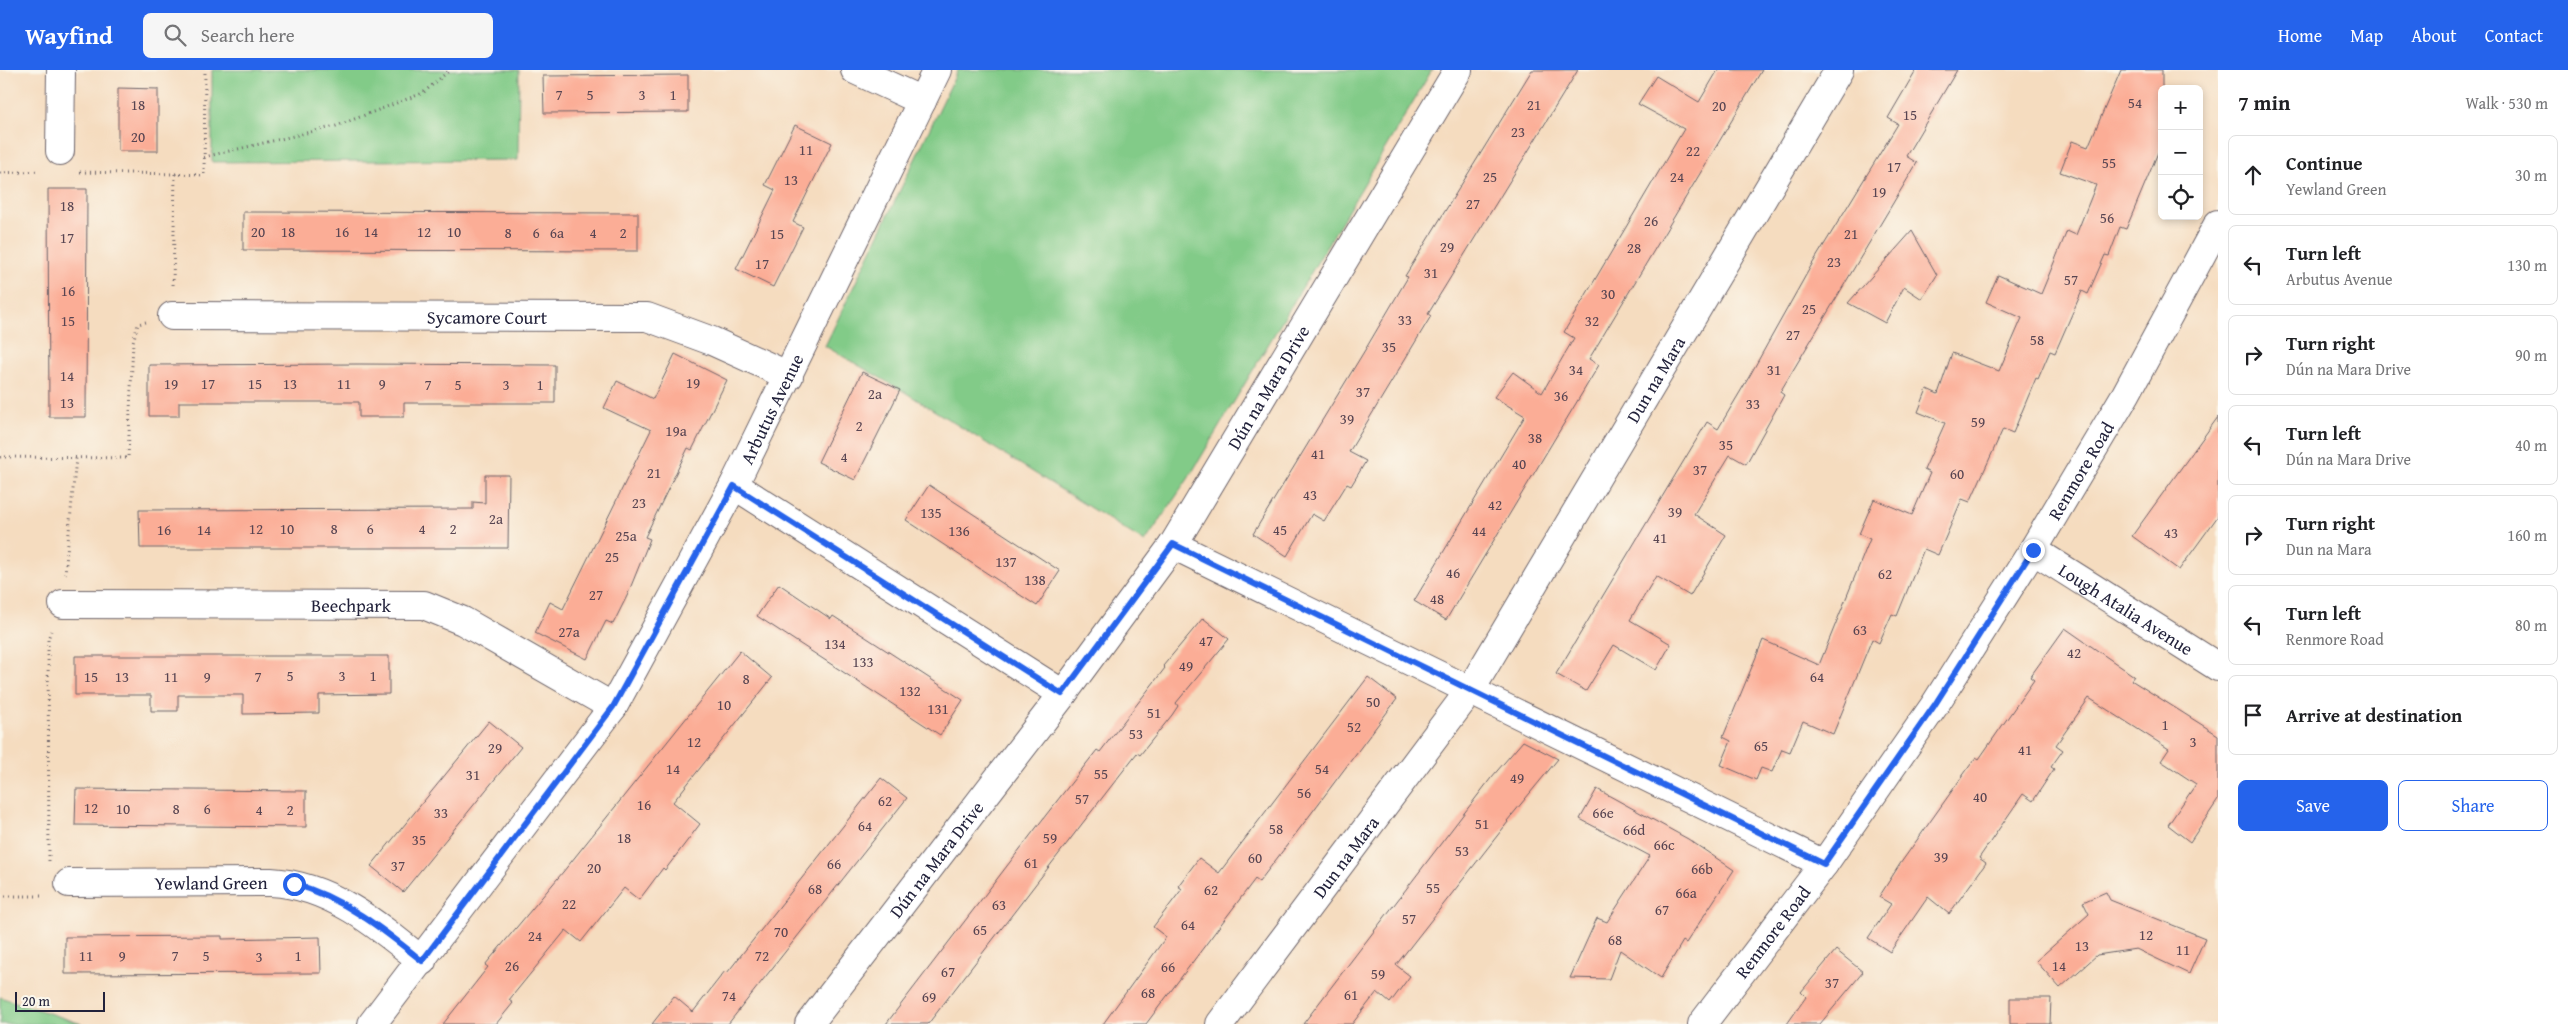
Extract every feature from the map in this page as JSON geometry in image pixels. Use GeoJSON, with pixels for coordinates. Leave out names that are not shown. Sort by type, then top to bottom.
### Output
{"type":"FeatureCollection","features":[{"type":"Feature","properties":{"kind":"street"},"geometry":{"type":"LineString","coordinates":[[52,161],[61,70]]}},
{"type":"Feature","properties":{"kind":"street"},"geometry":{"type":"LineString","coordinates":[[855,70],[922,102]]}},
{"type":"Feature","properties":{"kind":"street","name":"Arbutus Avenue"},"geometry":{"type":"LineString","coordinates":[[372,1024],[422,961],[613,707],[734,486],[937,70]]}},
{"type":"Feature","properties":{"kind":"street","name":"Dún na Mara Drive"},"geometry":{"type":"LineString","coordinates":[[808,1024],[1062,694],[1173,544],[1458,70]]}},
{"type":"Feature","properties":{"kind":"street","name":"Dun na Mara"},"geometry":{"type":"LineString","coordinates":[[1220,1024],[1471,689],[1839,70]]}},
{"type":"Feature","properties":{"kind":"street","name":"Renmore Road"},"geometry":{"type":"LineString","coordinates":[[1702,1024],[1824,864],[1934,706],[2033,550],[2126,394],[2218,224]]}},
{"type":"Feature","properties":{"kind":"street","name":"Sycamore Court"},"geometry":{"type":"LineString","coordinates":[[172,316],[647,317],[712,341],[789,376]]}},
{"type":"Feature","properties":{"kind":"street"},"geometry":{"type":"LineString","coordinates":[[734,486],[1062,694]]}},
{"type":"Feature","properties":{"kind":"street"},"geometry":{"type":"LineString","coordinates":[[1173,544],[1824,864]]}},
{"type":"Feature","properties":{"kind":"street","name":"Lough Atalia Avenue"},"geometry":{"type":"LineString","coordinates":[[2033,550],[2218,667]]}},
{"type":"Feature","properties":{"kind":"street","name":"Beechpark"},"geometry":{"type":"LineString","coordinates":[[63,604],[424,605],[463,621],[613,707]]}},
{"type":"Feature","properties":{"kind":"street","name":"Yewland Green"},"geometry":{"type":"LineString","coordinates":[[56,883],[271,882],[294,884],[341,902],[422,961]]}},
{"type":"Feature","properties":{"kind":"path"},"geometry":{"type":"LineString","coordinates":[[78,172],[204,175],[205,70]]}},
{"type":"Feature","properties":{"kind":"path"},"geometry":{"type":"LineString","coordinates":[[204,156],[336,126],[423,92],[450,70]]}},
{"type":"Feature","properties":{"kind":"path"},"geometry":{"type":"LineString","coordinates":[[0,173],[52,161]]}},
{"type":"Feature","properties":{"kind":"path"},"geometry":{"type":"LineString","coordinates":[[0,457],[128,458],[133,342],[138,324],[172,316],[175,174]]}},
{"type":"Feature","properties":{"kind":"path"},"geometry":{"type":"LineString","coordinates":[[0,896],[56,883],[48,639],[63,604],[76,458]]}},
{"type":"Feature","properties":{"kind":"green space"},"geometry":{"type":"Polygon","coordinates":[[[212,70],[519,70],[518,160],[212,162],[212,70]]]}},
{"type":"Feature","properties":{"kind":"green space"},"geometry":{"type":"Polygon","coordinates":[[[958,70],[1432,70],[1188,479],[1145,542],[903,391],[825,346],[958,70]]]}},
{"type":"Feature","properties":{"kind":"green space"},"geometry":{"type":"Polygon","coordinates":[[[0,997],[82,1024],[0,1024],[0,997]]]}},
{"type":"Feature","properties":{"kind":"building"},"geometry":{"type":"Polygon","coordinates":[[[1532,70],[1578,70],[1428,314],[1431,316],[1349,452],[1366,461],[1351,486],[1347,484],[1324,521],[1312,514],[1287,556],[1253,534],[1408,277],[1405,276],[1532,70]]]}},
{"type":"Feature","properties":{"kind":"building"},"geometry":{"type":"Polygon","coordinates":[[[1718,70],[1762,70],[1589,359],[1599,365],[1446,620],[1414,601],[1525,416],[1494,397],[1513,372],[1542,393],[1574,338],[1564,332],[1684,129],[1638,104],[1656,76],[1699,102],[1718,70]]]}},
{"type":"Feature","properties":{"kind":"building"},"geometry":{"type":"Polygon","coordinates":[[[1916,70],[1957,70],[1906,156],[1917,163],[1780,392],[1784,395],[1746,464],[1730,455],[1694,514],[1726,535],[1690,596],[1656,576],[1630,620],[1671,644],[1656,670],[1614,645],[1586,691],[1556,674],[1707,422],[1718,429],[1749,377],[1811,266],[1898,124],[1888,118],[1916,70]]]}},
{"type":"Feature","properties":{"kind":"building"},"geometry":{"type":"Polygon","coordinates":[[[2121,70],[2162,70],[2162,85],[2158,85],[2158,153],[2126,229],[2120,227],[2109,256],[2105,255],[2088,294],[2082,291],[2055,353],[2050,351],[2038,379],[2036,378],[2013,433],[2003,429],[1970,502],[1962,499],[1938,555],[1924,549],[1897,616],[1892,614],[1879,643],[1872,639],[1833,734],[1803,721],[1790,752],[1782,749],[1772,772],[1761,768],[1756,780],[1721,765],[1731,741],[1723,737],[1763,640],[1819,665],[1870,539],[1859,534],[1874,499],[1912,515],[1930,473],[1924,470],[1945,423],[1918,412],[1927,389],[1938,394],[1952,353],[1999,371],[2022,318],[1986,302],[1998,275],[2041,294],[2067,231],[2076,235],[2096,185],[2060,172],[2072,141],[2088,147],[2121,70]]]}},
{"type":"Feature","properties":{"kind":"building"},"geometry":{"type":"Polygon","coordinates":[[[688,75],[688,112],[544,113],[543,76],[688,75]]]}},
{"type":"Feature","properties":{"kind":"building"},"geometry":{"type":"Polygon","coordinates":[[[118,88],[158,89],[158,151],[118,151],[118,88]]]}},
{"type":"Feature","properties":{"kind":"building"},"geometry":{"type":"Polygon","coordinates":[[[795,125],[832,143],[793,222],[803,227],[773,287],[736,269],[775,190],[765,185],[795,125]]]}},
{"type":"Feature","properties":{"kind":"building"},"geometry":{"type":"Polygon","coordinates":[[[48,189],[87,189],[86,417],[49,417],[48,189]]]}},
{"type":"Feature","properties":{"kind":"building"},"geometry":{"type":"Polygon","coordinates":[[[243,212],[638,213],[638,251],[243,250],[243,212]]]}},
{"type":"Feature","properties":{"kind":"building"},"geometry":{"type":"Polygon","coordinates":[[[1912,231],[1937,275],[1922,299],[1904,287],[1885,323],[1848,303],[1912,231]]]}},
{"type":"Feature","properties":{"kind":"building"},"geometry":{"type":"Polygon","coordinates":[[[675,354],[727,380],[692,450],[688,448],[645,537],[650,539],[627,596],[613,624],[606,621],[587,659],[535,633],[550,602],[563,609],[651,430],[604,408],[617,381],[653,399],[675,354]]]}},
{"type":"Feature","properties":{"kind":"building"},"geometry":{"type":"Polygon","coordinates":[[[149,365],[555,365],[555,403],[404,403],[404,417],[359,417],[359,402],[179,402],[179,416],[149,416],[149,365]]]}},
{"type":"Feature","properties":{"kind":"building"},"geometry":{"type":"Polygon","coordinates":[[[862,372],[900,390],[855,480],[818,462],[862,372]]]}},
{"type":"Feature","properties":{"kind":"building"},"geometry":{"type":"Polygon","coordinates":[[[2218,417],[2218,516],[2179,570],[2132,536],[2218,417]]]}},
{"type":"Feature","properties":{"kind":"building"},"geometry":{"type":"Polygon","coordinates":[[[485,475],[509,475],[508,548],[140,548],[139,510],[473,509],[473,502],[485,503],[485,475]]]}},
{"type":"Feature","properties":{"kind":"building"},"geometry":{"type":"Polygon","coordinates":[[[929,485],[1060,571],[1037,606],[906,520],[929,485]]]}},
{"type":"Feature","properties":{"kind":"building"},"geometry":{"type":"Polygon","coordinates":[[[779,584],[831,619],[833,616],[963,700],[940,735],[757,616],[779,584]]]}},
{"type":"Feature","properties":{"kind":"building"},"geometry":{"type":"Polygon","coordinates":[[[1203,618],[1229,639],[1176,703],[1178,706],[1172,715],[1140,755],[1137,753],[928,1024],[886,1024],[1046,815],[1097,750],[1100,752],[1165,668],[1163,666],[1203,618]]]}},
{"type":"Feature","properties":{"kind":"building"},"geometry":{"type":"Polygon","coordinates":[[[2065,628],[2134,676],[2131,680],[2218,735],[2218,800],[2190,842],[2168,825],[2196,784],[2161,761],[2169,749],[2089,698],[2056,745],[2063,750],[2051,767],[2054,769],[2033,801],[2023,794],[1979,858],[1986,863],[1949,914],[1928,897],[1890,952],[1868,938],[1891,904],[1879,897],[1900,864],[1976,757],[1979,759],[2034,680],[2030,677],[2065,628]]]}},
{"type":"Feature","properties":{"kind":"building"},"geometry":{"type":"Polygon","coordinates":[[[740,651],[772,678],[673,802],[700,824],[665,870],[663,868],[639,900],[624,888],[581,942],[566,930],[509,1000],[513,1003],[496,1024],[443,1024],[488,967],[485,965],[563,872],[740,651]]]}},
{"type":"Feature","properties":{"kind":"building"},"geometry":{"type":"Polygon","coordinates":[[[75,656],[389,656],[389,694],[319,695],[319,713],[243,714],[243,695],[178,695],[178,711],[151,711],[151,695],[75,695],[75,656]]]}},
{"type":"Feature","properties":{"kind":"building"},"geometry":{"type":"Polygon","coordinates":[[[1368,677],[1397,699],[1259,882],[1255,879],[1146,1024],[1103,1024],[1166,937],[1153,927],[1182,889],[1178,886],[1199,858],[1219,873],[1368,677]]]}},
{"type":"Feature","properties":{"kind":"building"},"geometry":{"type":"Polygon","coordinates":[[[489,721],[521,747],[403,892],[371,866],[489,721]]]}},
{"type":"Feature","properties":{"kind":"building"},"geometry":{"type":"Polygon","coordinates":[[[1523,741],[1558,759],[1507,821],[1396,965],[1410,976],[1390,1003],[1377,992],[1352,1024],[1303,1024],[1491,778],[1523,741]]]}},
{"type":"Feature","properties":{"kind":"building"},"geometry":{"type":"Polygon","coordinates":[[[881,778],[907,798],[728,1024],[652,1024],[674,996],[693,1012],[725,971],[727,973],[881,778]]]}},
{"type":"Feature","properties":{"kind":"building"},"geometry":{"type":"Polygon","coordinates":[[[76,789],[306,791],[306,827],[75,825],[76,789]]]}},
{"type":"Feature","properties":{"kind":"building"},"geometry":{"type":"Polygon","coordinates":[[[1597,789],[1688,839],[1734,870],[1686,943],[1683,941],[1661,978],[1620,950],[1609,979],[1570,978],[1597,918],[1607,922],[1650,856],[1580,819],[1597,789]]]}},
{"type":"Feature","properties":{"kind":"building"},"geometry":{"type":"Polygon","coordinates":[[[2106,892],[2110,900],[2205,938],[2189,974],[2136,949],[2097,955],[2060,988],[2036,961],[2089,914],[2083,902],[2106,892]]]}},
{"type":"Feature","properties":{"kind":"building"},"geometry":{"type":"Polygon","coordinates":[[[222,936],[222,939],[320,937],[321,973],[65,974],[65,937],[222,936]]]}},
{"type":"Feature","properties":{"kind":"building"},"geometry":{"type":"Polygon","coordinates":[[[1836,950],[1863,972],[1820,1024],[1787,1024],[1806,997],[1801,992],[1836,950]]]}},
{"type":"Feature","properties":{"kind":"building"},"geometry":{"type":"Polygon","coordinates":[[[2010,998],[2051,998],[2050,1024],[2010,1024],[2010,998]]]}},
{"type":"Feature","properties":{"kind":"route"},"geometry":{"type":"LineString","coordinates":[[294,884],[341,902],[422,961],[613,707],[734,486],[750,494],[1062,694],[1173,544],[1824,864],[1934,706],[2033,550]]}}]}
